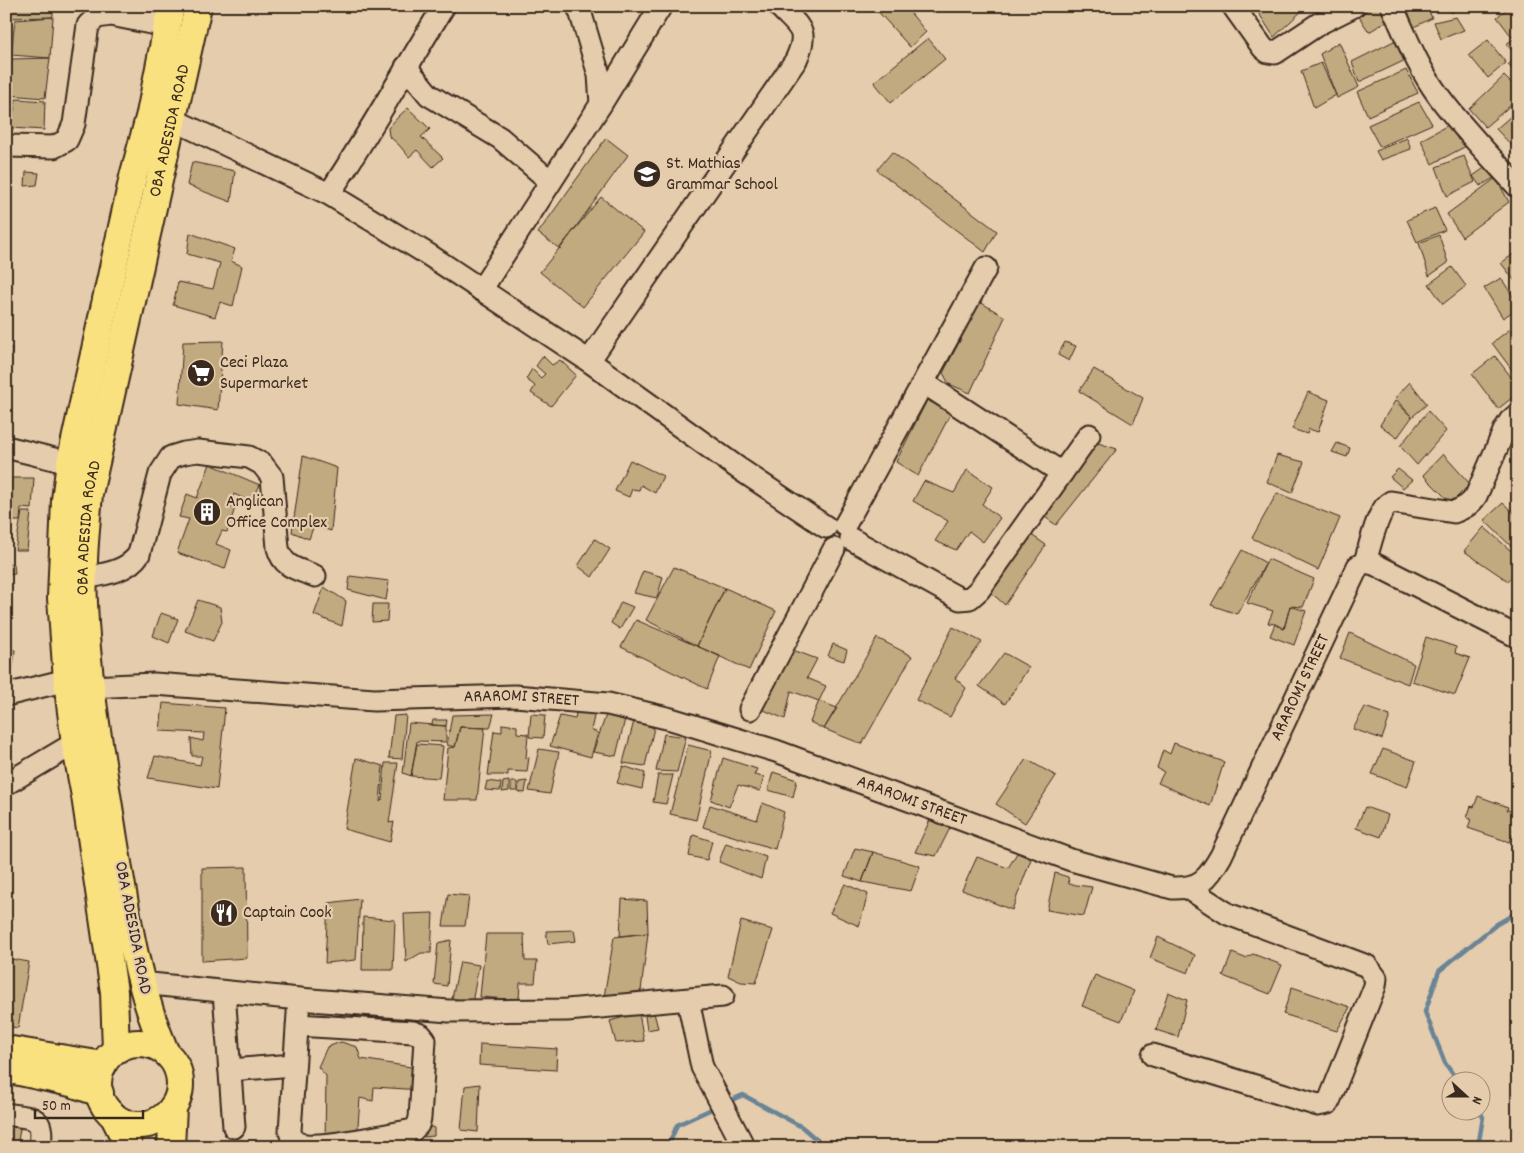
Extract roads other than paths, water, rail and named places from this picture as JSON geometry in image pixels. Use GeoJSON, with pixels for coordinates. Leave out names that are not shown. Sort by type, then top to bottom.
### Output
{"type":"FeatureCollection","features":[{"type":"Feature","properties":{"kind":"main road","name":"OBA ADESIDA ROAD"},"geometry":{"type":"LineString","coordinates":[[165,1051],[152,1020],[141,983],[61,598],[65,500],[70,463],[133,177],[161,116],[198,6]]}},
{"type":"Feature","properties":{"kind":"main road","name":"OBA ADESIDA ROAD"},"geometry":{"type":"LineString","coordinates":[[109,1058],[114,992],[86,796],[75,743],[84,602],[84,551],[89,494],[161,116],[169,16]]}},
{"type":"Feature","properties":{"kind":"main road"},"geometry":{"type":"LineString","coordinates":[[129,1147],[113,1115],[104,1105],[100,1093],[99,1079],[109,1058],[132,1043],[149,1044],[165,1051],[179,1071],[180,1090],[173,1107],[171,1147]]}},
{"type":"Feature","properties":{"kind":"main road"},"geometry":{"type":"LineString","coordinates":[[6,1049],[109,1058]]}},
{"type":"Feature","properties":{"kind":"main road"},"geometry":{"type":"LineString","coordinates":[[6,1069],[71,1083],[100,1093]]}},
{"type":"Feature","properties":{"kind":"main road"},"geometry":{"type":"LineString","coordinates":[[113,1115],[128,1123],[145,1124],[161,1119],[173,1107]]}},
{"type":"Feature","properties":{"kind":"street"},"geometry":{"type":"LineString","coordinates":[[329,194],[360,147],[391,92],[444,6]]}},
{"type":"Feature","properties":{"kind":"street"},"geometry":{"type":"LineString","coordinates":[[577,6],[599,75],[601,104]]}},
{"type":"Feature","properties":{"kind":"street"},"geometry":{"type":"LineString","coordinates":[[481,290],[601,104],[661,6]]}},
{"type":"Feature","properties":{"kind":"street"},"geometry":{"type":"LineString","coordinates":[[589,361],[796,60],[803,46],[803,36],[800,29],[779,6]]}},
{"type":"Feature","properties":{"kind":"street"},"geometry":{"type":"LineString","coordinates":[[1233,6],[1263,48],[1268,52],[1275,53],[1320,23],[1354,6]]}},
{"type":"Feature","properties":{"kind":"street"},"geometry":{"type":"LineString","coordinates":[[1392,6],[1417,61],[1437,94],[1459,122],[1518,187]]}},
{"type":"Feature","properties":{"kind":"street"},"geometry":{"type":"LineString","coordinates":[[6,146],[54,147],[67,140],[74,124],[88,25],[97,17],[111,14],[169,16]]}},
{"type":"Feature","properties":{"kind":"street"},"geometry":{"type":"LineString","coordinates":[[406,67],[429,95],[500,138],[550,181]]}},
{"type":"Feature","properties":{"kind":"street"},"geometry":{"type":"LineString","coordinates":[[391,92],[429,95]]}},
{"type":"Feature","properties":{"kind":"street"},"geometry":{"type":"LineString","coordinates":[[161,116],[329,194],[429,255],[589,361],[738,468],[839,535],[960,600],[970,598],[979,590],[1089,435]]}},
{"type":"Feature","properties":{"kind":"street"},"geometry":{"type":"LineString","coordinates":[[750,709],[839,535],[986,268]]}},
{"type":"Feature","properties":{"kind":"street"},"geometry":{"type":"LineString","coordinates":[[924,383],[1062,473]]}},
{"type":"Feature","properties":{"kind":"street","name":"ARAROMI STREET"},"geometry":{"type":"LineString","coordinates":[[6,695],[78,683],[154,684],[374,700],[515,696],[608,704],[671,719],[776,752],[1071,860],[1172,888],[1188,888],[1201,882],[1212,872],[1221,856],[1358,566],[1365,562],[1381,512],[1386,504],[1391,502],[1454,512],[1463,509],[1476,496],[1505,429],[1510,420],[1518,414]]}},
{"type":"Feature","properties":{"kind":"street"},"geometry":{"type":"LineString","coordinates":[[6,447],[70,463]]}},
{"type":"Feature","properties":{"kind":"street"},"geometry":{"type":"LineString","coordinates":[[84,578],[116,572],[134,563],[140,554],[160,474],[171,457],[184,452],[249,457],[262,464],[272,477],[280,557],[288,566],[315,576]]}},
{"type":"Feature","properties":{"kind":"street"},"geometry":{"type":"LineString","coordinates":[[1365,562],[1374,564],[1518,637]]}},
{"type":"Feature","properties":{"kind":"street"},"geometry":{"type":"LineString","coordinates":[[6,784],[75,743]]}},
{"type":"Feature","properties":{"kind":"street"},"geometry":{"type":"LineString","coordinates":[[1153,1055],[1323,1105],[1328,1103],[1330,1099],[1375,986],[1376,978],[1367,966],[1228,914],[1188,888]]}},
{"type":"Feature","properties":{"kind":"street"},"geometry":{"type":"LineString","coordinates":[[141,983],[299,999],[448,1011],[567,1010],[723,996]]}},
{"type":"Feature","properties":{"kind":"street"},"geometry":{"type":"LineString","coordinates":[[224,992],[234,1127]]}},
{"type":"Feature","properties":{"kind":"street"},"geometry":{"type":"LineString","coordinates":[[297,1025],[413,1032],[421,1035],[425,1040],[418,1125],[413,1130],[349,1142],[306,1145],[296,1143],[290,1131],[294,1065],[297,1025],[299,999]]}},
{"type":"Feature","properties":{"kind":"street"},"geometry":{"type":"LineString","coordinates":[[688,1000],[702,1067],[744,1147]]}},
{"type":"Feature","properties":{"kind":"street"},"geometry":{"type":"LineString","coordinates":[[230,1070],[294,1065]]}},
{"type":"Feature","properties":{"kind":"street"},"geometry":{"type":"LineString","coordinates":[[6,1114],[35,1120],[40,1124],[42,1131],[40,1147]]}},
{"type":"Feature","properties":{"kind":"waterway"},"geometry":{"type":"LineString","coordinates":[[1450,1070],[1445,1063],[1425,1012],[1439,971],[1497,924],[1518,912]]}},
{"type":"Feature","properties":{"kind":"waterway"},"geometry":{"type":"LineString","coordinates":[[727,1102],[743,1095],[802,1127],[825,1147]]}},
{"type":"Feature","properties":{"kind":"waterway"},"geometry":{"type":"LineString","coordinates":[[668,1147],[677,1125],[716,1107]]}},
{"type":"Feature","properties":{"kind":"waterway"},"geometry":{"type":"LineString","coordinates":[[1478,1147],[1482,1120]]}},
{"type":"Feature","properties":{"kind":"place","name":"St. Mathias Grammar School"},"geometry":{"type":"Point","coordinates":[647,174]}},
{"type":"Feature","properties":{"kind":"place","name":"Ceci Plaza Supermarket"},"geometry":{"type":"Point","coordinates":[201,373]}},
{"type":"Feature","properties":{"kind":"place","name":"Anglican Office Complex"},"geometry":{"type":"Point","coordinates":[207,512]}},
{"type":"Feature","properties":{"kind":"place","name":"Captain Cook"},"geometry":{"type":"Point","coordinates":[224,913]}}]}
